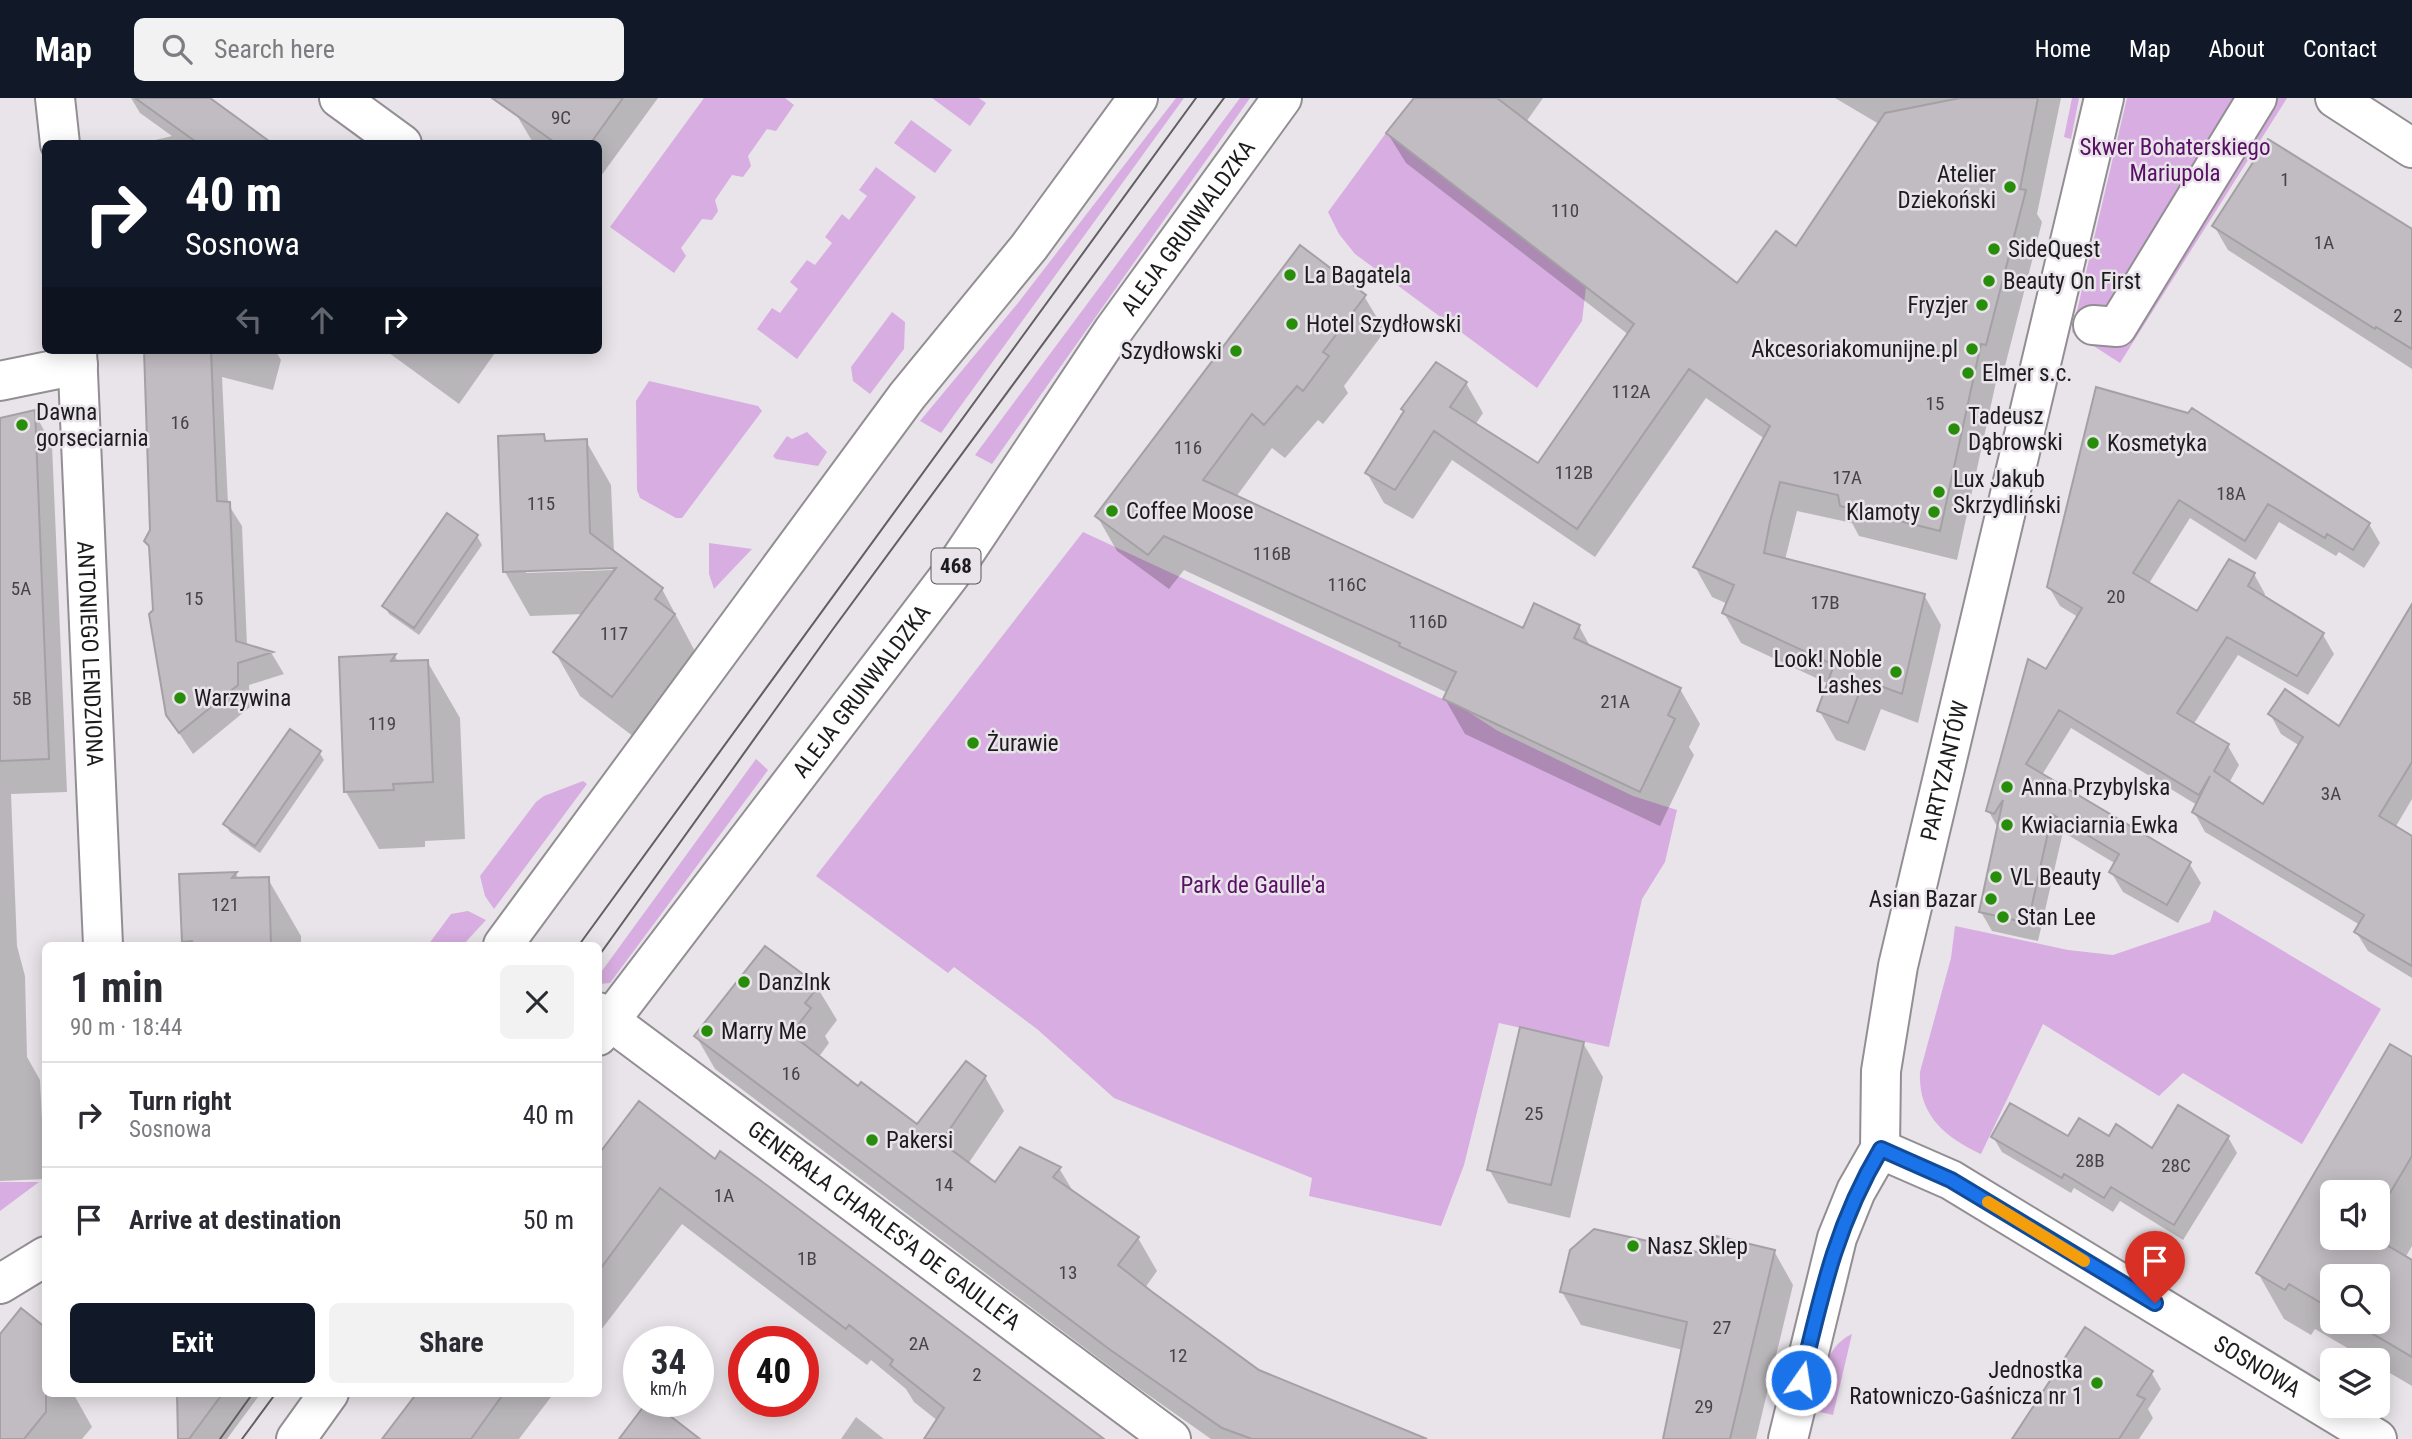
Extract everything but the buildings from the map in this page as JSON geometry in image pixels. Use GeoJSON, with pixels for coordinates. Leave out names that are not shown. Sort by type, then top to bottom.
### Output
{"type":"FeatureCollection","features":[{"type":"Feature","properties":{"kind":"street"},"geometry":{"type":"LineString","coordinates":[[55,98],[60,140]]}},
{"type":"Feature","properties":{"kind":"street"},"geometry":{"type":"LineString","coordinates":[[338,98],[397,140]]}},
{"type":"Feature","properties":{"kind":"street"},"geometry":{"type":"LineString","coordinates":[[506,942],[907,396],[1029,247],[1138,98]]}},
{"type":"Feature","properties":{"kind":"street","name":"ALEJA GRUNWALDZKA"},"geometry":{"type":"LineString","coordinates":[[603,1023],[950,575],[1112,331],[1282,98]]}},
{"type":"Feature","properties":{"kind":"street","name":"PARTYZANTÓW"},"geometry":{"type":"LineString","coordinates":[[1881,1149],[1881,1071],[1898,966],[2104,98]]}},
{"type":"Feature","properties":{"kind":"street"},"geometry":{"type":"LineString","coordinates":[[2093,325],[2117,327],[2257,98]]}},
{"type":"Feature","properties":{"kind":"street"},"geometry":{"type":"LineString","coordinates":[[2335,98],[2412,148]]}},
{"type":"Feature","properties":{"kind":"street","name":"ANTONIEGO LENDZIONA"},"geometry":{"type":"LineString","coordinates":[[0,381],[78,357],[103,942]]}},
{"type":"Feature","properties":{"kind":"street","name":"GENERAŁA CHARLES'A DE GAULLE'A"},"geometry":{"type":"LineString","coordinates":[[603,1023],[1171,1439]]}},
{"type":"Feature","properties":{"kind":"street"},"geometry":{"type":"LineString","coordinates":[[1788,1439],[1837,1238],[1856,1191],[1881,1149]]}},
{"type":"Feature","properties":{"kind":"street","name":"SOSNOWA"},"geometry":{"type":"LineString","coordinates":[[1881,1149],[1951,1180],[2377,1439]]}},
{"type":"Feature","properties":{"kind":"street"},"geometry":{"type":"LineString","coordinates":[[0,1284],[42,1258]]}},
{"type":"Feature","properties":{"kind":"street"},"geometry":{"type":"LineString","coordinates":[[296,1439],[326,1397]]}},
{"type":"Feature","properties":{"kind":"green space"},"geometry":{"type":"Polygon","coordinates":[[[704,98],[785,98],[794,105],[776,131],[767,129],[748,156],[751,166],[743,177],[732,175],[715,200],[718,211],[712,220],[702,219],[681,248],[686,256],[674,273],[610,227],[704,98]]]}},
{"type":"Feature","properties":{"kind":"green space"},"geometry":{"type":"Polygon","coordinates":[[[932,98],[979,98],[986,103],[970,126],[932,98]]]}},
{"type":"Feature","properties":{"kind":"green space"},"geometry":{"type":"Polygon","coordinates":[[[1176,98],[1184,98],[941,433],[920,421],[1018,303],[1176,98]]]}},
{"type":"Feature","properties":{"kind":"green space"},"geometry":{"type":"Polygon","coordinates":[[[1240,98],[1250,98],[992,464],[975,455],[1240,98]]]}},
{"type":"Feature","properties":{"kind":"green space"},"geometry":{"type":"Polygon","coordinates":[[[2072,98],[2079,98],[2071,139],[2064,137],[2072,98]]]}},
{"type":"Feature","properties":{"kind":"green space","name":"Skwer Bohaterskiego Mariupola"},"geometry":{"type":"Polygon","coordinates":[[[2127,98],[2287,98],[2120,363],[2072,332],[2127,98]]]}},
{"type":"Feature","properties":{"kind":"green space"},"geometry":{"type":"Polygon","coordinates":[[[911,120],[952,150],[935,173],[894,143],[911,120]]]}},
{"type":"Feature","properties":{"kind":"green space"},"geometry":{"type":"Polygon","coordinates":[[[1386,133],[1586,287],[1582,321],[1537,388],[1355,254],[1339,234],[1328,212],[1386,133]]]}},
{"type":"Feature","properties":{"kind":"green space"},"geometry":{"type":"Polygon","coordinates":[[[876,167],[916,197],[797,359],[757,329],[772,308],[780,313],[798,289],[790,282],[807,260],[815,265],[832,243],[825,237],[842,214],[849,220],[867,196],[859,190],[876,167]]]}},
{"type":"Feature","properties":{"kind":"green space"},"geometry":{"type":"Polygon","coordinates":[[[892,312],[905,322],[904,349],[870,394],[853,381],[851,367],[892,312]]]}},
{"type":"Feature","properties":{"kind":"green space"},"geometry":{"type":"Polygon","coordinates":[[[649,381],[758,406],[762,411],[682,518],[676,518],[640,498],[637,490],[636,401],[649,381]]]}},
{"type":"Feature","properties":{"kind":"green space"},"geometry":{"type":"Polygon","coordinates":[[[807,432],[827,452],[818,466],[776,459],[773,456],[787,436],[792,439],[807,432]]]}},
{"type":"Feature","properties":{"kind":"green space","name":"Park de Gaulle'a"},"geometry":{"type":"Polygon","coordinates":[[[1083,532],[1464,709],[1498,731],[1633,796],[1677,810],[1665,862],[1642,899],[1609,1047],[1499,1023],[1464,1165],[1441,1226],[1309,1196],[1312,1178],[1114,1098],[1037,1029],[954,967],[948,973],[816,876],[1083,532]]]}},
{"type":"Feature","properties":{"kind":"green space"},"geometry":{"type":"Polygon","coordinates":[[[709,543],[752,549],[714,589],[709,574],[709,543]]]}},
{"type":"Feature","properties":{"kind":"green space"},"geometry":{"type":"Polygon","coordinates":[[[756,759],[768,770],[610,983],[602,984],[602,971],[756,759]]]}},
{"type":"Feature","properties":{"kind":"green space"},"geometry":{"type":"Polygon","coordinates":[[[583,781],[587,784],[494,909],[485,896],[480,876],[536,802],[544,796],[583,781]]]}},
{"type":"Feature","properties":{"kind":"green space"},"geometry":{"type":"Polygon","coordinates":[[[2214,910],[2381,1009],[2302,1144],[2183,1073],[2159,1096],[2043,1024],[1981,1154],[1956,1140],[1936,1123],[1924,1101],[1920,1072],[1951,958],[1955,926],[2068,950],[2113,955],[2210,922],[2214,910]]]}},
{"type":"Feature","properties":{"kind":"green space"},"geometry":{"type":"Polygon","coordinates":[[[468,911],[486,920],[466,942],[430,942],[451,914],[468,911]]]}},
{"type":"Feature","properties":{"kind":"green space"},"geometry":{"type":"Polygon","coordinates":[[[0,1182],[39,1182],[0,1211],[0,1182]]]}},
{"type":"Feature","properties":{"kind":"green space"},"geometry":{"type":"Polygon","coordinates":[[[1852,1334],[1833,1415],[1816,1411],[1829,1357],[1842,1340],[1852,1334]]]}},
{"type":"Feature","properties":{"kind":"tram line"},"geometry":{"type":"LineString","coordinates":[[581,942],[1196,98]]}},
{"type":"Feature","properties":{"kind":"tram line"},"geometry":{"type":"LineString","coordinates":[[602,951],[833,629],[1224,98]]}},
{"type":"Feature","properties":{"kind":"tram line"},"geometry":{"type":"LineString","coordinates":[[220,1439],[250,1397]]}},
{"type":"Feature","properties":{"kind":"tram line"},"geometry":{"type":"LineString","coordinates":[[242,1439],[273,1397]]}},
{"type":"Feature","properties":{"kind":"slow traffic"},"geometry":{"type":"LineString","coordinates":[[1988,1202],[2084,1261]]}},
{"type":"Feature","properties":{"kind":"place","name":"Atelier Dziekoński"},"geometry":{"type":"Point","coordinates":[2010,187]}},
{"type":"Feature","properties":{"kind":"place","name":"SideQuest"},"geometry":{"type":"Point","coordinates":[1994,249]}},
{"type":"Feature","properties":{"kind":"place","name":"La Bagatela"},"geometry":{"type":"Point","coordinates":[1290,275]}},
{"type":"Feature","properties":{"kind":"place","name":"Beauty On First"},"geometry":{"type":"Point","coordinates":[1989,281]}},
{"type":"Feature","properties":{"kind":"place","name":"Fryzjer"},"geometry":{"type":"Point","coordinates":[1982,305]}},
{"type":"Feature","properties":{"kind":"place","name":"Hotel Szydłowski"},"geometry":{"type":"Point","coordinates":[1292,324]}},
{"type":"Feature","properties":{"kind":"place","name":"Akcesoriakomunijne.pl"},"geometry":{"type":"Point","coordinates":[1972,349]}},
{"type":"Feature","properties":{"kind":"place","name":"Szydłowski"},"geometry":{"type":"Point","coordinates":[1236,351]}},
{"type":"Feature","properties":{"kind":"place","name":"Elmer s.c."},"geometry":{"type":"Point","coordinates":[1968,373]}},
{"type":"Feature","properties":{"kind":"place","name":"Dawna gorseciarnia"},"geometry":{"type":"Point","coordinates":[22,425]}},
{"type":"Feature","properties":{"kind":"place","name":"Tadeusz Dąbrowski"},"geometry":{"type":"Point","coordinates":[1954,429]}},
{"type":"Feature","properties":{"kind":"place","name":"Kosmetyka"},"geometry":{"type":"Point","coordinates":[2093,443]}},
{"type":"Feature","properties":{"kind":"place","name":"Lux Jakub Skrzydliński"},"geometry":{"type":"Point","coordinates":[1939,492]}},
{"type":"Feature","properties":{"kind":"place","name":"Coffee Moose"},"geometry":{"type":"Point","coordinates":[1112,511]}},
{"type":"Feature","properties":{"kind":"place","name":"Klamoty"},"geometry":{"type":"Point","coordinates":[1934,512]}},
{"type":"Feature","properties":{"kind":"place","name":"Look! Noble Lashes"},"geometry":{"type":"Point","coordinates":[1896,672]}},
{"type":"Feature","properties":{"kind":"place","name":"Warzywina"},"geometry":{"type":"Point","coordinates":[180,698]}},
{"type":"Feature","properties":{"kind":"place","name":"Żurawie"},"geometry":{"type":"Point","coordinates":[973,743]}},
{"type":"Feature","properties":{"kind":"place","name":"Anna Przybylska"},"geometry":{"type":"Point","coordinates":[2007,787]}},
{"type":"Feature","properties":{"kind":"place","name":"Kwiaciarnia Ewka"},"geometry":{"type":"Point","coordinates":[2007,825]}},
{"type":"Feature","properties":{"kind":"place","name":"VL Beauty"},"geometry":{"type":"Point","coordinates":[1996,877]}},
{"type":"Feature","properties":{"kind":"place","name":"Asian Bazar"},"geometry":{"type":"Point","coordinates":[1991,899]}},
{"type":"Feature","properties":{"kind":"place","name":"Stan Lee"},"geometry":{"type":"Point","coordinates":[2003,917]}},
{"type":"Feature","properties":{"kind":"place","name":"DanzInk"},"geometry":{"type":"Point","coordinates":[744,982]}},
{"type":"Feature","properties":{"kind":"place","name":"Marry Me"},"geometry":{"type":"Point","coordinates":[707,1031]}},
{"type":"Feature","properties":{"kind":"place","name":"Pakersi"},"geometry":{"type":"Point","coordinates":[872,1140]}},
{"type":"Feature","properties":{"kind":"place","name":"Nasz Sklep"},"geometry":{"type":"Point","coordinates":[1633,1246]}},
{"type":"Feature","properties":{"kind":"place","name":"Jednostka Ratowniczo-Gaśnicza nr 1"},"geometry":{"type":"Point","coordinates":[2097,1383]}},
{"type":"Feature","properties":{"kind":"route"},"geometry":{"type":"LineString","coordinates":[[1801,1380],[1837,1238],[1856,1191],[1881,1149],[1951,1180],[2155,1303]]}}]}
